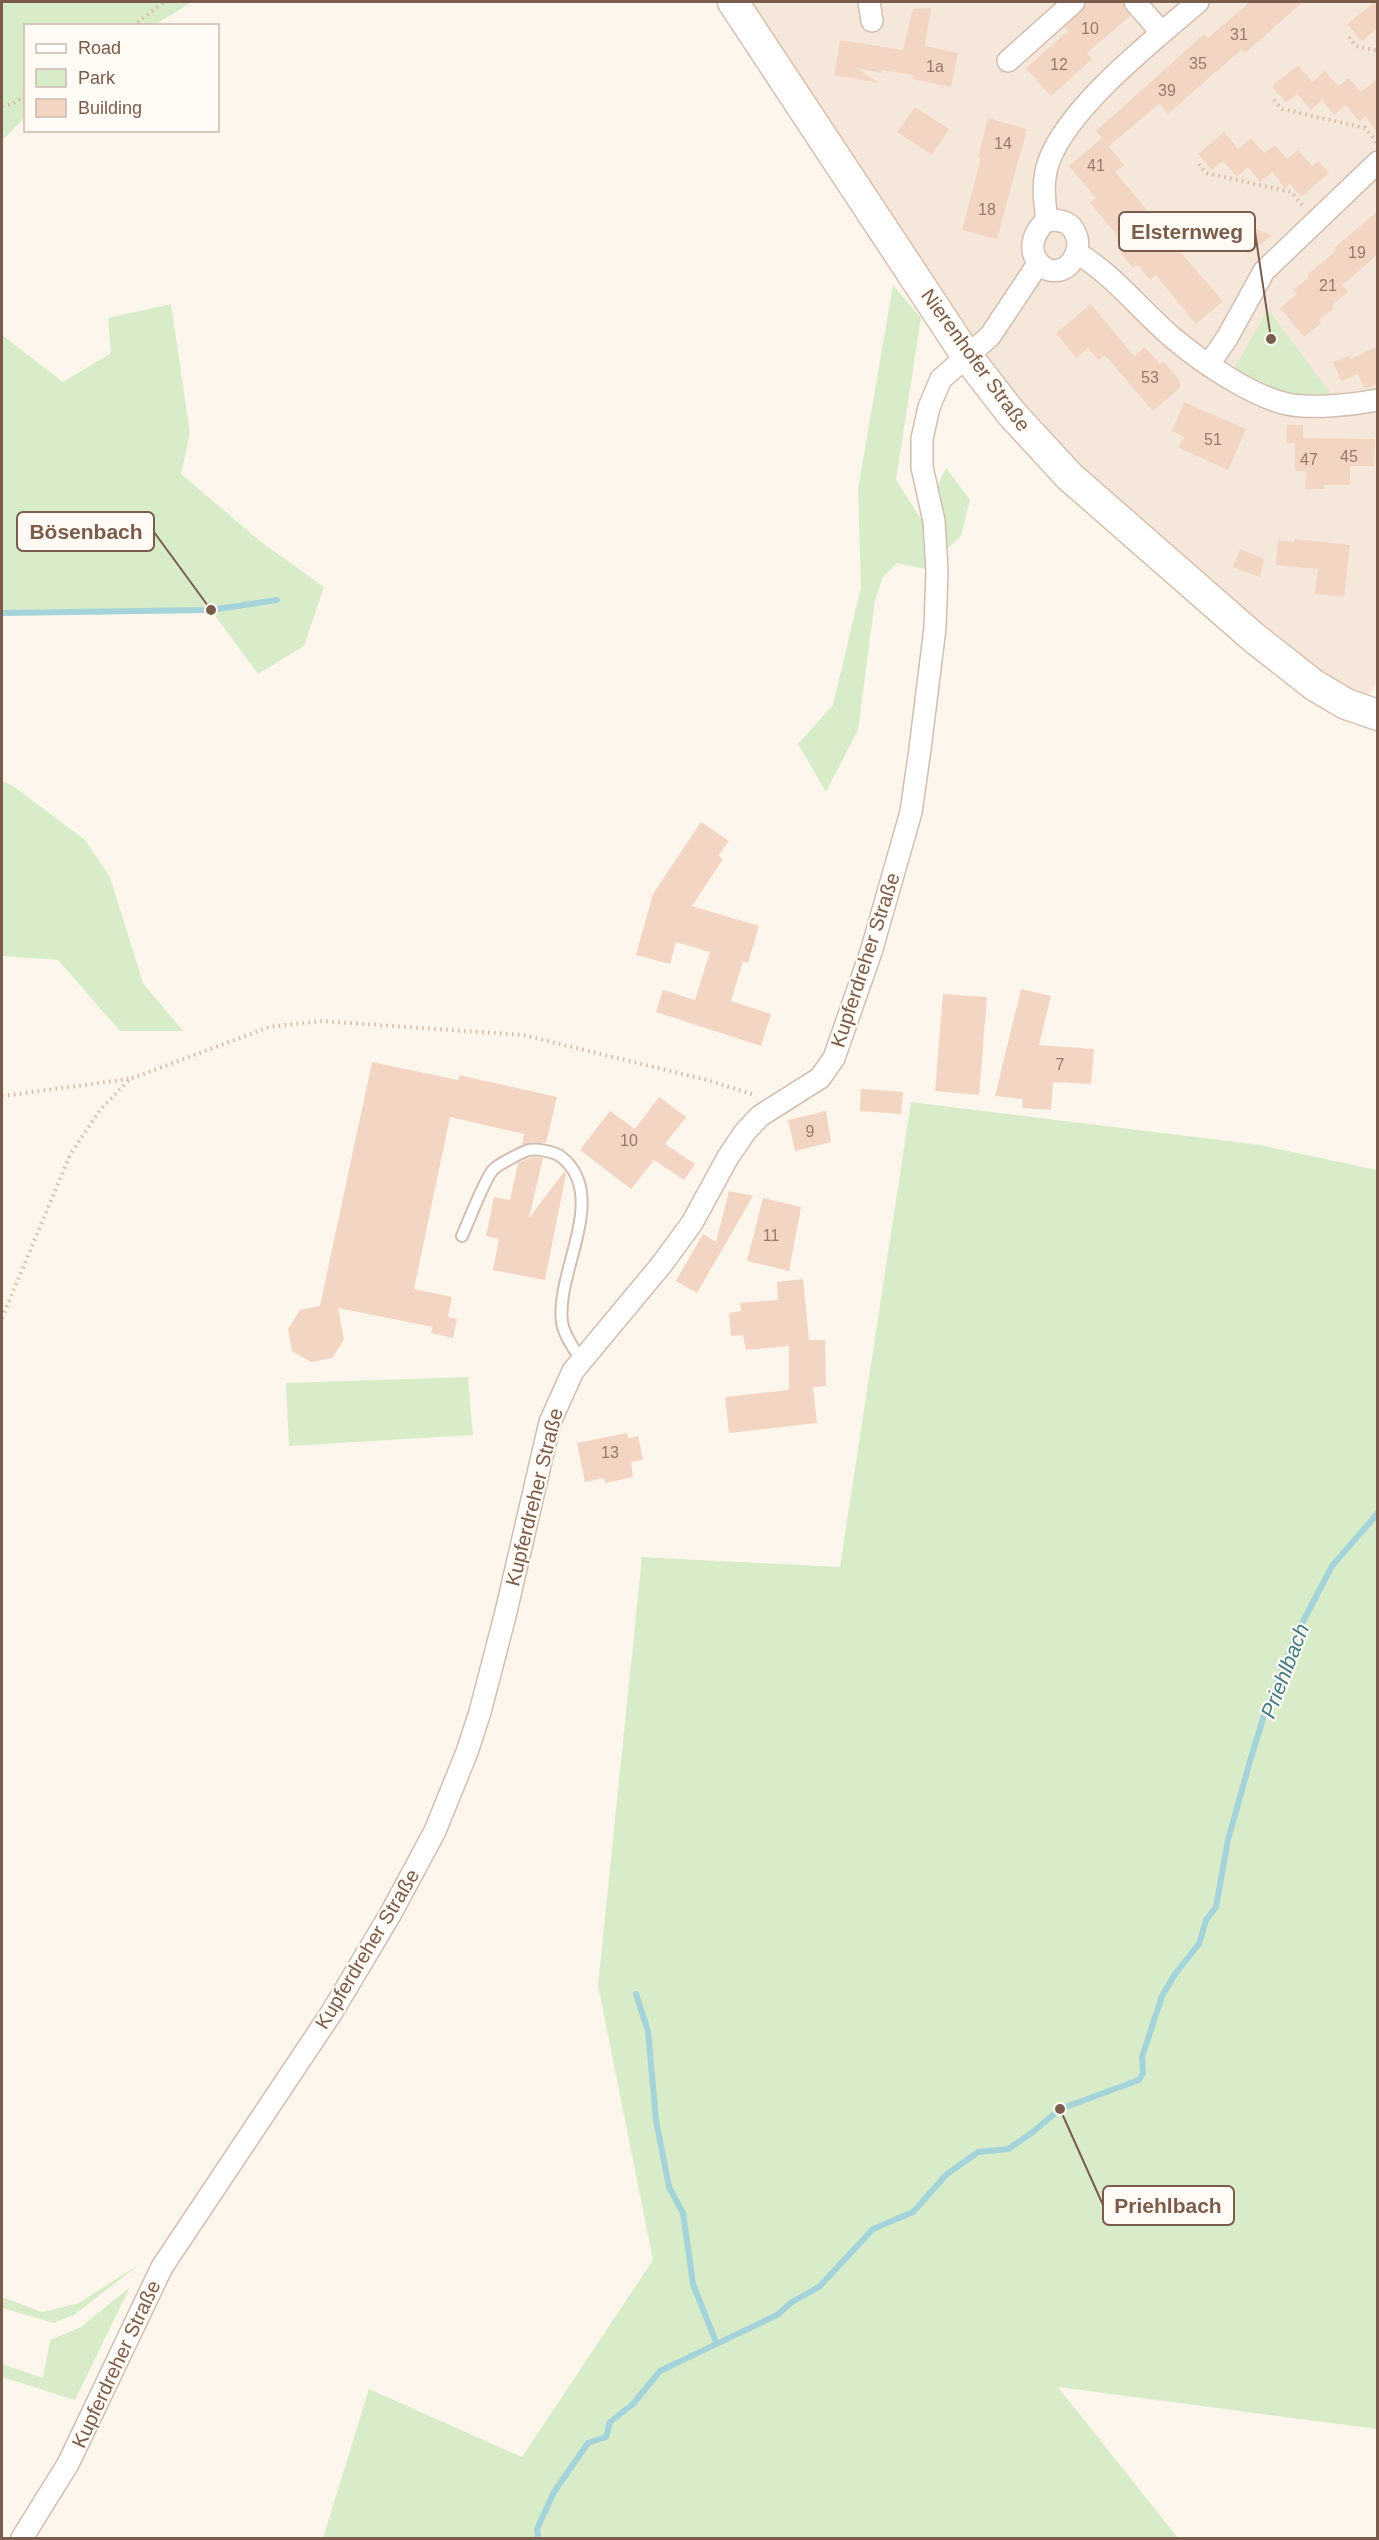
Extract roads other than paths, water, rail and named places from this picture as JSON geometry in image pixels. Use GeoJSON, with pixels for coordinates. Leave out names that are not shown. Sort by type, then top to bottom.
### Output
{"type":"FeatureCollection","features":[{"type":"Feature","properties":{"kind":"street","name":"Nierenhofer Straße"},"geometry":{"type":"LineString","coordinates":[[733,2],[966,354],[1011,413],[1070,476],[1252,637],[1314,685],[1346,704],[1377,715]]}},
{"type":"Feature","properties":{"kind":"street"},"geometry":{"type":"LineString","coordinates":[[1008,61],[1074,2]]}},
{"type":"Feature","properties":{"kind":"street"},"geometry":{"type":"LineString","coordinates":[[1135,2],[1162,33]]}},
{"type":"Feature","properties":{"kind":"street"},"geometry":{"type":"LineString","coordinates":[[1047,220],[1044,183],[1049,160],[1068,126],[1092,98],[1198,2]]}},
{"type":"Feature","properties":{"kind":"street"},"geometry":{"type":"LineString","coordinates":[[1209,364],[1227,338],[1264,271],[1377,162]]}},
{"type":"Feature","properties":{"kind":"street"},"geometry":{"type":"LineString","coordinates":[[1047,220],[1064,220],[1073,228],[1078,240],[1077,253],[1072,261],[1060,270],[1050,270],[1038,264],[1033,255],[1032,239],[1038,228],[1047,220]]}},
{"type":"Feature","properties":{"kind":"street"},"geometry":{"type":"LineString","coordinates":[[1077,253],[1095,264],[1173,338],[1237,384],[1287,404],[1347,406],[1377,400]]}},
{"type":"Feature","properties":{"kind":"street","name":"Kupferdreher Straße"},"geometry":{"type":"LineString","coordinates":[[22,2538],[68,2464],[162,2267],[332,2012],[396,1904],[435,1831],[467,1752],[494,1665],[550,1422],[564,1386],[580,1359],[662,1264],[704,1204],[728,1157],[745,1132],[760,1116],[820,1078],[834,1058],[871,952],[911,812],[935,628],[938,570],[934,521],[922,467],[922,439],[929,407],[941,379],[966,354],[990,336],[1038,264]]}},
{"type":"Feature","properties":{"kind":"lane"},"geometry":{"type":"LineString","coordinates":[[462,1236],[492,1170],[530,1149],[556,1154],[570,1164],[577,1176],[581,1209],[577,1242],[564,1296],[562,1322],[570,1344],[580,1359]]}},
{"type":"Feature","properties":{"kind":"waterway"},"geometry":{"type":"LineString","coordinates":[[2,613],[211,610],[277,600]]}},
{"type":"Feature","properties":{"kind":"waterway","name":"Priehlbach"},"geometry":{"type":"LineString","coordinates":[[538,2538],[537,2529],[554,2492],[588,2443],[606,2437],[610,2422],[633,2404],[660,2371],[777,2315],[792,2302],[819,2287],[873,2229],[913,2212],[947,2174],[978,2152],[1008,2149],[1060,2109],[1139,2080],[1143,2073],[1142,2057],[1162,1996],[1175,1974],[1199,1944],[1206,1920],[1216,1907],[1228,1840],[1250,1761],[1266,1709],[1296,1635],[1332,1566],[1378,1513]]}},
{"type":"Feature","properties":{"kind":"waterway"},"geometry":{"type":"LineString","coordinates":[[636,1994],[648,2031],[656,2120],[669,2187],[683,2213],[693,2284],[716,2342]]}},
{"type":"Feature","properties":{"kind":"place","name":"Elsternweg"},"geometry":{"type":"Point","coordinates":[1271,339]}},
{"type":"Feature","properties":{"kind":"place","name":"Bösenbach"},"geometry":{"type":"Point","coordinates":[211,610]}},
{"type":"Feature","properties":{"kind":"place","name":"Priehlbach"},"geometry":{"type":"Point","coordinates":[1060,2109]}}]}
